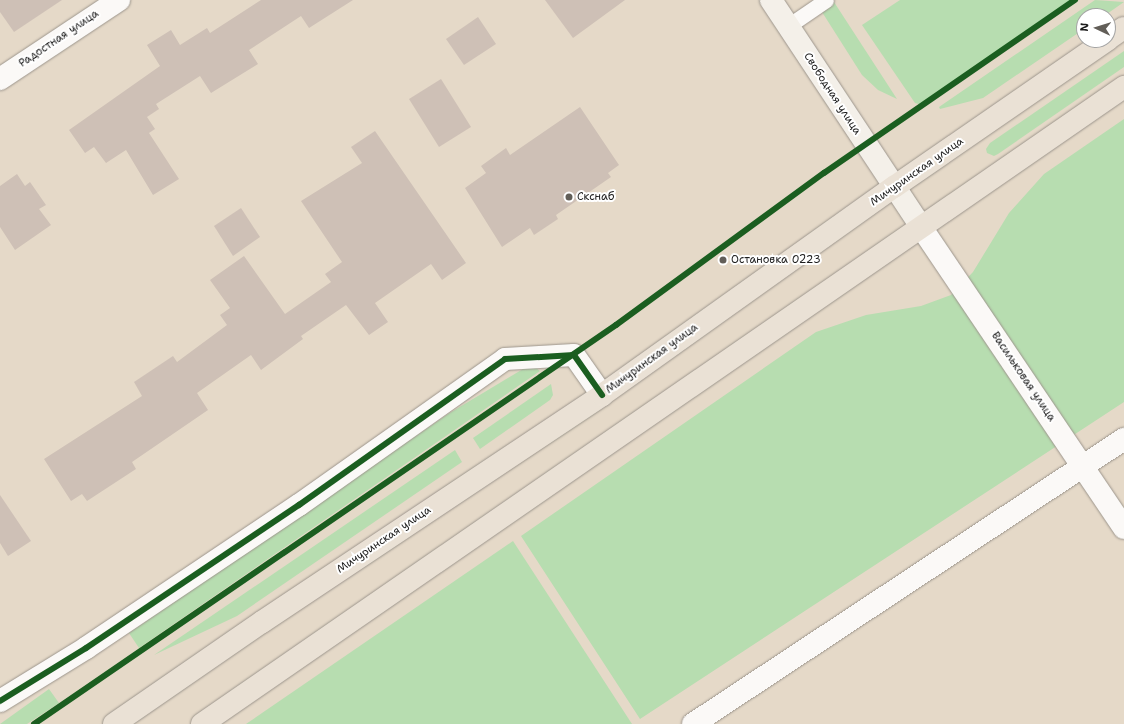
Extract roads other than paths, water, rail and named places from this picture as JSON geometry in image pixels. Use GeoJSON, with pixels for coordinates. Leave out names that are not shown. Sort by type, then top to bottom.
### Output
{"type":"FeatureCollection","features":[{"type":"Feature","properties":{"kind":"main road","name":"Свободная улица"},"geometry":{"type":"LineString","coordinates":[[771,0],[921,227]]}},
{"type":"Feature","properties":{"kind":"main road","name":"Мичуринская улица"},"geometry":{"type":"LineString","coordinates":[[114,724],[268,617],[602,395],[894,187],[1095,48]]}},
{"type":"Feature","properties":{"kind":"main road"},"geometry":{"type":"LineString","coordinates":[[202,724],[1124,87]]}},
{"type":"Feature","properties":{"kind":"street","name":"Радостная улица"},"geometry":{"type":"LineString","coordinates":[[0,79],[119,0]]}},
{"type":"Feature","properties":{"kind":"street","name":"Васильковая улица"},"geometry":{"type":"LineString","coordinates":[[921,227],[1124,528]]}},
{"type":"Feature","properties":{"kind":"street"},"geometry":{"type":"LineString","coordinates":[[0,702],[86,648],[299,505],[505,358],[574,355],[602,395]]}},
{"type":"Feature","properties":{"kind":"street"},"geometry":{"type":"LineString","coordinates":[[693,724],[1084,467],[1124,439]]}},
{"type":"Feature","properties":{"kind":"lane"},"geometry":{"type":"LineString","coordinates":[[788,26],[826,0]]}},
{"type":"Feature","properties":{"kind":"place","name":"Скснаб"},"geometry":{"type":"Point","coordinates":[569,197]}},
{"type":"Feature","properties":{"kind":"place","name":"Остановка 0223"},"geometry":{"type":"Point","coordinates":[723,260]}}]}
